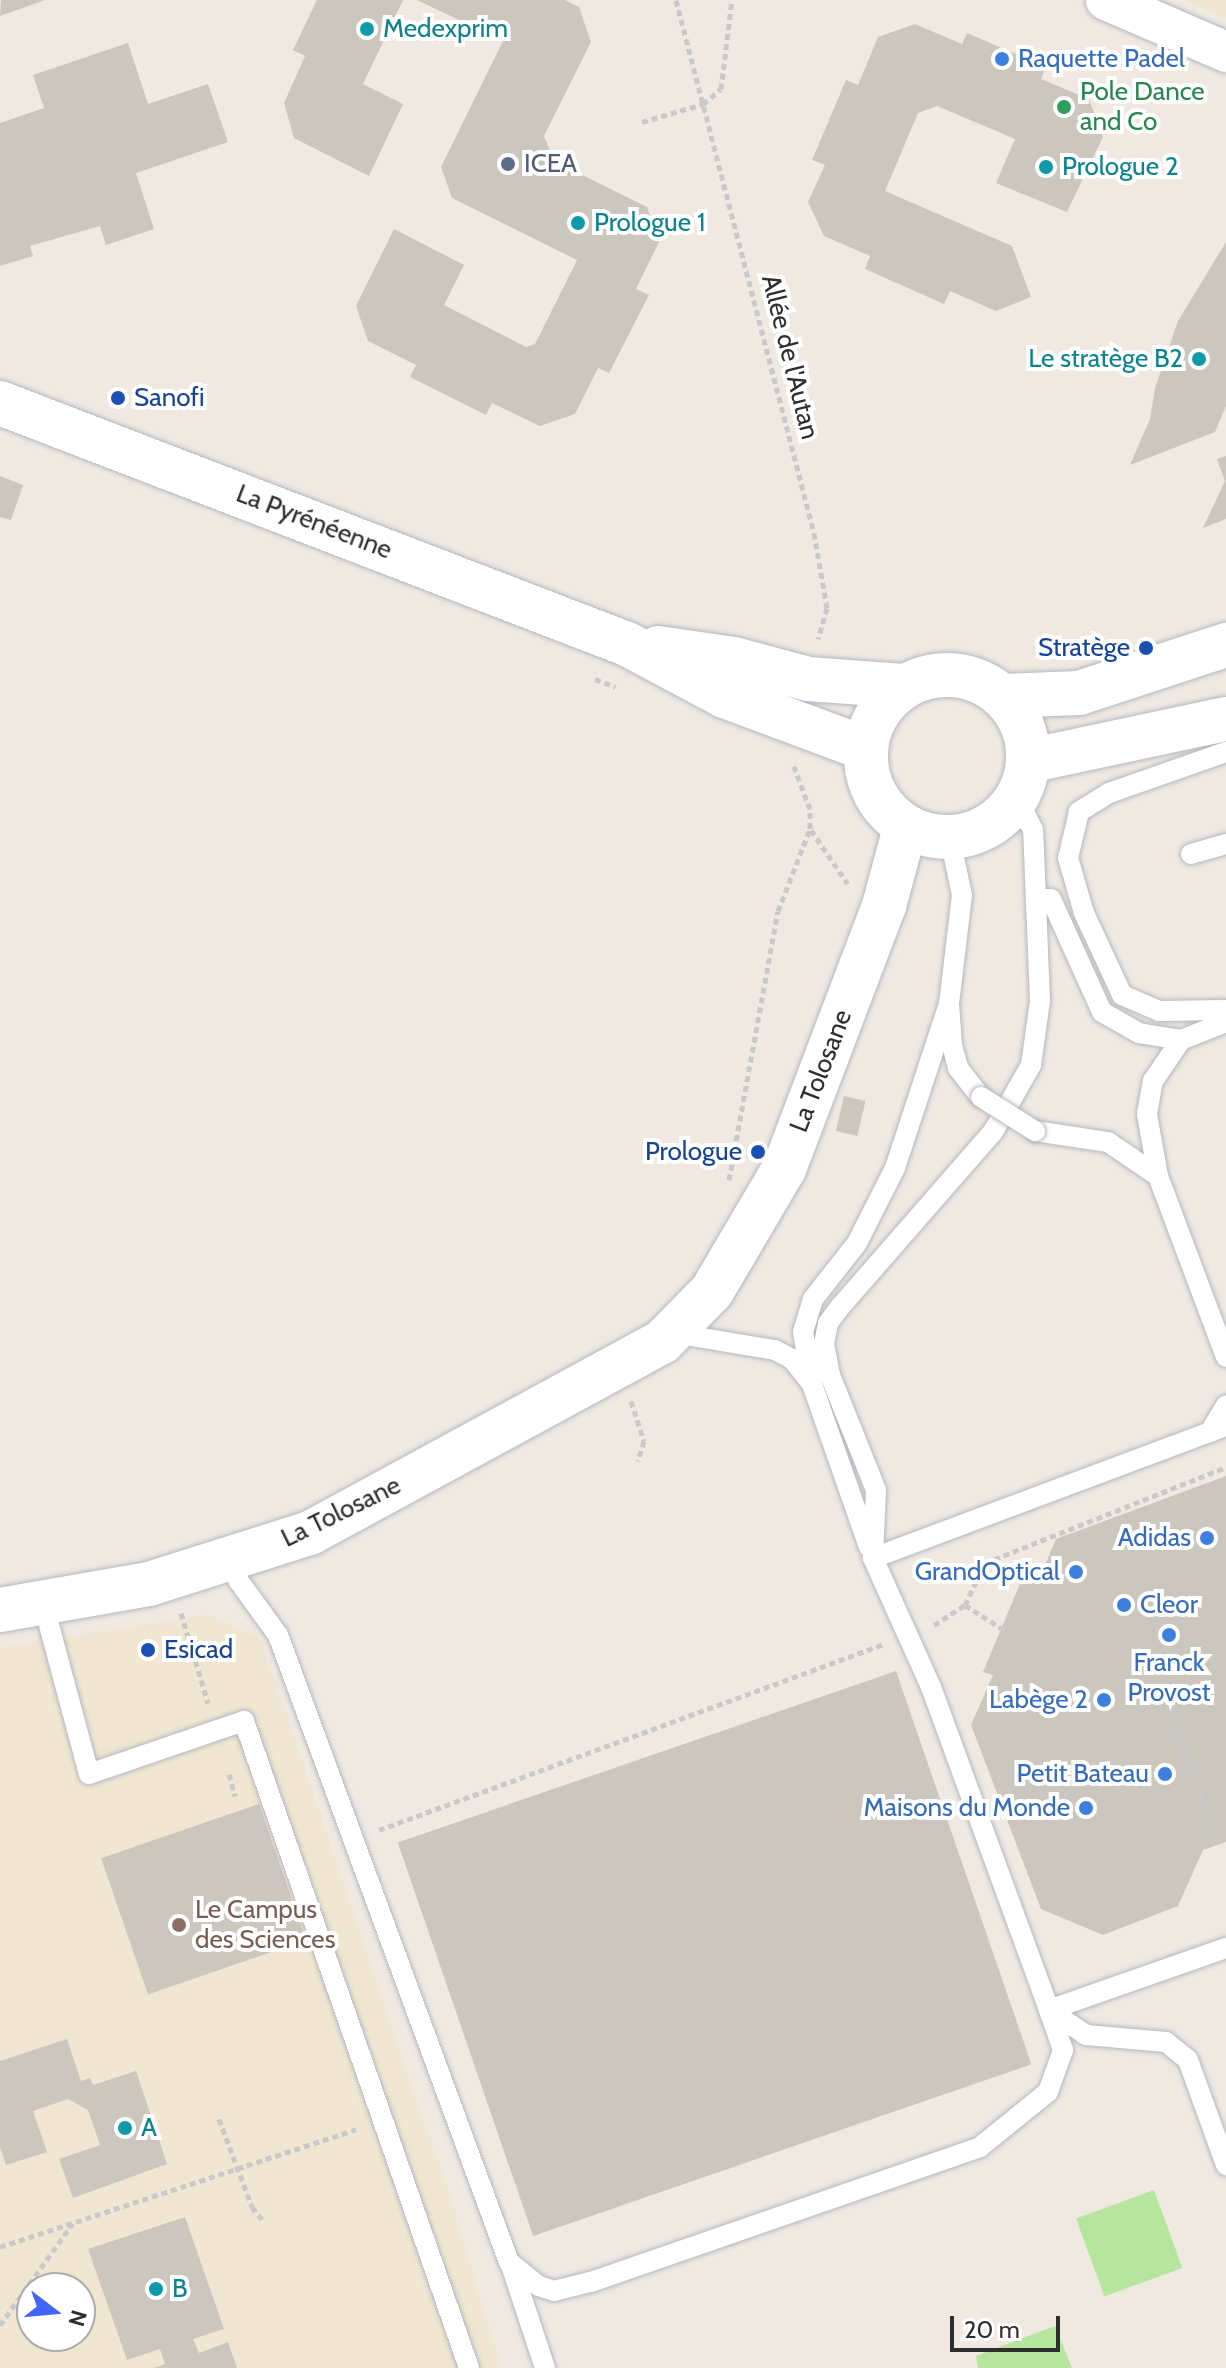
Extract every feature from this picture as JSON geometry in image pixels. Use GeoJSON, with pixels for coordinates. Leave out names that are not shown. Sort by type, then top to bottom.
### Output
{"type":"FeatureCollection","features":[{"type":"Feature","properties":{"kind":"street"},"geometry":{"type":"LineString","coordinates":[[1106,0],[1226,52]]}},
{"type":"Feature","properties":{"kind":"street","name":"La Pyrénéenne"},"geometry":{"type":"LineString","coordinates":[[0,403],[627,644]]}},
{"type":"Feature","properties":{"kind":"street"},"geometry":{"type":"LineString","coordinates":[[627,644],[734,659],[808,679],[904,686],[944,674],[985,684],[1002,696],[1017,715],[1022,779],[1000,818],[977,833],[950,839],[905,828],[876,797],[864,748],[877,712],[904,686]]}},
{"type":"Feature","properties":{"kind":"street"},"geometry":{"type":"LineString","coordinates":[[627,644],[724,696],[864,748]]}},
{"type":"Feature","properties":{"kind":"street"},"geometry":{"type":"LineString","coordinates":[[1002,696],[1079,693],[1226,645]]}},
{"type":"Feature","properties":{"kind":"street"},"geometry":{"type":"LineString","coordinates":[[1022,779],[1226,719]]}},
{"type":"Feature","properties":{"kind":"street","name":"La Tolosane"},"geometry":{"type":"LineString","coordinates":[[0,1610],[149,1584],[310,1533],[617,1371],[673,1333],[732,1262],[784,1169],[884,906],[905,828]]}},
{"type":"Feature","properties":{"kind":"street"},"geometry":{"type":"LineString","coordinates":[[0,1631],[49,1625],[238,1580],[310,1533]]}},
{"type":"Feature","properties":{"kind":"lane"},"geometry":{"type":"LineString","coordinates":[[1226,752],[1109,793],[1079,812],[1068,858],[1084,913],[1122,995],[1159,1011],[1226,1010]]}},
{"type":"Feature","properties":{"kind":"lane"},"geometry":{"type":"LineString","coordinates":[[873,1558],[876,1490],[830,1375],[824,1344],[828,1323],[993,1132],[1031,1065],[1040,1001],[1033,830],[1022,779]]}},
{"type":"Feature","properties":{"kind":"lane"},"geometry":{"type":"LineString","coordinates":[[509,2262],[539,2286],[570,2289],[980,2147],[1048,2092],[1063,2050],[931,1687],[873,1558],[812,1384],[803,1332],[813,1299],[857,1243],[895,1168],[949,1004],[962,895],[950,839]]}},
{"type":"Feature","properties":{"kind":"lane"},"geometry":{"type":"LineString","coordinates":[[1191,854],[1226,844]]}},
{"type":"Feature","properties":{"kind":"lane"},"geometry":{"type":"LineString","coordinates":[[1036,899],[1051,899],[1102,1012],[1139,1033],[1181,1040],[1226,1022]]}},
{"type":"Feature","properties":{"kind":"lane"},"geometry":{"type":"LineString","coordinates":[[949,1004],[958,1068],[981,1097],[1035,1131],[1108,1142],[1158,1176]]}},
{"type":"Feature","properties":{"kind":"lane"},"geometry":{"type":"LineString","coordinates":[[1181,1040],[1147,1097],[1158,1176],[1226,1357]]}},
{"type":"Feature","properties":{"kind":"lane"},"geometry":{"type":"LineString","coordinates":[[673,1333],[775,1350],[792,1359],[812,1384]]}},
{"type":"Feature","properties":{"kind":"lane"},"geometry":{"type":"LineString","coordinates":[[873,1558],[1218,1429],[1226,1405]]}},
{"type":"Feature","properties":{"kind":"lane"},"geometry":{"type":"LineString","coordinates":[[238,1580],[278,1635],[509,2262],[545,2368]]}},
{"type":"Feature","properties":{"kind":"lane"},"geometry":{"type":"LineString","coordinates":[[49,1625],[89,1774],[244,1721],[469,2368]]}},
{"type":"Feature","properties":{"kind":"lane"},"geometry":{"type":"LineString","coordinates":[[1049,2010],[1226,1948]]}},
{"type":"Feature","properties":{"kind":"lane"},"geometry":{"type":"LineString","coordinates":[[1049,2010],[1086,2035],[1166,2042],[1188,2060],[1226,2165]]}},
{"type":"Feature","properties":{"kind":"path","name":"Allée de l'Autan"},"geometry":{"type":"LineString","coordinates":[[676,0],[824,581],[827,608],[808,679]]}},
{"type":"Feature","properties":{"kind":"path"},"geometry":{"type":"LineString","coordinates":[[642,122],[703,104],[721,89],[732,0]]}},
{"type":"Feature","properties":{"kind":"path"},"geometry":{"type":"LineString","coordinates":[[738,1181],[729,1191],[778,911],[810,829],[810,809],[791,760]]}},
{"type":"Feature","properties":{"kind":"path"},"geometry":{"type":"LineString","coordinates":[[617,1371],[644,1441],[638,1461]]}},
{"type":"Feature","properties":{"kind":"path"},"geometry":{"type":"LineString","coordinates":[[352,1841],[423,1810],[907,1636],[965,1605],[985,1563],[1226,1467]]}},
{"type":"Feature","properties":{"kind":"path"},"geometry":{"type":"LineString","coordinates":[[965,1605],[1001,1628]]}},
{"type":"Feature","properties":{"kind":"path"},"geometry":{"type":"LineString","coordinates":[[1162,1689],[1220,1844]]}},
{"type":"Feature","properties":{"kind":"path"},"geometry":{"type":"LineString","coordinates":[[219,2119],[252,2207],[264,2222]]}},
{"type":"Feature","properties":{"kind":"path"},"geometry":{"type":"LineString","coordinates":[[0,2247],[383,2120]]}},
{"type":"Feature","properties":{"kind":"path"},"geometry":{"type":"LineString","coordinates":[[0,2325],[74,2223]]}},
{"type":"Feature","properties":{"kind":"shaded area"},"geometry":{"type":"Polygon","coordinates":[[[1183,0],[1226,0],[1226,19],[1183,0]]]}},
{"type":"Feature","properties":{"kind":"shaded area","name":"Le Campus des Sciences"},"geometry":{"type":"Polygon","coordinates":[[[207,1615],[260,1638],[452,2203],[501,2368],[0,2368],[0,1648],[207,1615]]]}},
{"type":"Feature","properties":{"kind":"green space"},"geometry":{"type":"Polygon","coordinates":[[[1154,2190],[1182,2268],[1104,2296],[1076,2218],[1154,2190]]]}},
{"type":"Feature","properties":{"kind":"green space"},"geometry":{"type":"Polygon","coordinates":[[[1055,2326],[1072,2368],[978,2368],[976,2356],[1055,2326]]]}},
{"type":"Feature","properties":{"kind":"building"},"geometry":{"type":"Polygon","coordinates":[[[1,0],[45,0],[0,16],[1,0]]]}},
{"type":"Feature","properties":{"kind":"building"},"geometry":{"type":"Polygon","coordinates":[[[317,0],[403,0],[363,84],[403,104],[369,176],[294,138],[284,103],[305,56],[293,50],[317,0]]]}},
{"type":"Feature","properties":{"kind":"building","name":"Prologue 1"},"geometry":{"type":"Polygon","coordinates":[[[417,0],[565,0],[579,7],[591,42],[544,136],[554,161],[647,207],[659,242],[636,289],[649,295],[609,373],[598,368],[575,414],[540,426],[492,403],[486,415],[410,377],[416,365],[368,341],[356,306],[394,229],[464,265],[444,305],[526,347],[535,344],[577,260],[452,198],[441,167],[503,41],[417,0]]]}},
{"type":"Feature","properties":{"kind":"building","name":"Prologue 2"},"geometry":{"type":"Polygon","coordinates":[[[915,24],[962,44],[967,33],[1046,67],[1041,79],[1089,99],[1103,137],[1067,212],[996,183],[1015,139],[937,106],[918,113],[885,191],[1012,246],[1031,297],[996,311],[950,291],[944,304],[865,269],[870,256],[824,236],[808,202],[825,165],[812,160],[846,80],[858,85],[878,37],[915,24]]]}},
{"type":"Feature","properties":{"kind":"building"},"geometry":{"type":"Polygon","coordinates":[[[128,43],[148,104],[208,84],[228,142],[136,173],[154,229],[106,245],[100,226],[30,246],[33,256],[0,266],[0,123],[44,108],[33,75],[128,43]]]}},
{"type":"Feature","properties":{"kind":"building","name":"Le stratège B2"},"geometry":{"type":"Polygon","coordinates":[[[1226,242],[1226,406],[1215,432],[1130,465],[1150,419],[1155,388],[1178,321],[1226,242]]]}},
{"type":"Feature","properties":{"kind":"building"},"geometry":{"type":"Polygon","coordinates":[[[1226,456],[1226,519],[1203,528],[1225,481],[1217,459],[1226,456]]]}},
{"type":"Feature","properties":{"kind":"building"},"geometry":{"type":"Polygon","coordinates":[[[0,476],[23,485],[11,520],[0,517],[0,476]]]}},
{"type":"Feature","properties":{"kind":"building"},"geometry":{"type":"Polygon","coordinates":[[[844,1096],[865,1101],[857,1136],[836,1131],[844,1096]]]}},
{"type":"Feature","properties":{"kind":"building","name":"Labège 2"},"geometry":{"type":"Polygon","coordinates":[[[1226,1476],[1226,1842],[1203,1850],[1178,1906],[1103,1935],[1041,1909],[971,1725],[993,1675],[983,1672],[1027,1567],[1041,1575],[1056,1539],[1226,1476]]]}},
{"type":"Feature","properties":{"kind":"building"},"geometry":{"type":"Polygon","coordinates":[[[896,1671],[1031,2064],[533,2236],[398,1843],[896,1671]]]}},
{"type":"Feature","properties":{"kind":"building"},"geometry":{"type":"Polygon","coordinates":[[[259,1804],[306,1940],[148,1995],[101,1858],[259,1804]]]}},
{"type":"Feature","properties":{"kind":"building","name":"A"},"geometry":{"type":"Polygon","coordinates":[[[67,2039],[81,2081],[90,2078],[93,2085],[136,2071],[167,2164],[73,2198],[59,2159],[100,2145],[88,2110],[68,2099],[33,2111],[47,2152],[6,2165],[0,2147],[0,2061],[67,2039]]]}},
{"type":"Feature","properties":{"kind":"building","name":"B"},"geometry":{"type":"Polygon","coordinates":[[[185,2217],[224,2329],[193,2339],[199,2353],[228,2342],[237,2368],[154,2368],[165,2364],[160,2349],[127,2360],[88,2249],[185,2217]]]}},
{"type":"Feature","properties":{"kind":"place","name":"Medexprim"},"geometry":{"type":"Point","coordinates":[367,29]}},
{"type":"Feature","properties":{"kind":"place","name":"Raquette Padel"},"geometry":{"type":"Point","coordinates":[1002,59]}},
{"type":"Feature","properties":{"kind":"place","name":"Pole Dance and Co"},"geometry":{"type":"Point","coordinates":[1064,107]}},
{"type":"Feature","properties":{"kind":"place","name":"ICEA"},"geometry":{"type":"Point","coordinates":[508,164]}},
{"type":"Feature","properties":{"kind":"place","name":"Prologue 2"},"geometry":{"type":"Point","coordinates":[1046,167]}},
{"type":"Feature","properties":{"kind":"place","name":"Prologue 1"},"geometry":{"type":"Point","coordinates":[578,223]}},
{"type":"Feature","properties":{"kind":"place","name":"Le stratège B2"},"geometry":{"type":"Point","coordinates":[1199,359]}},
{"type":"Feature","properties":{"kind":"place","name":"Sanofi"},"geometry":{"type":"Point","coordinates":[118,398]}},
{"type":"Feature","properties":{"kind":"place","name":"Stratège"},"geometry":{"type":"Point","coordinates":[1146,648]}},
{"type":"Feature","properties":{"kind":"place","name":"Prologue"},"geometry":{"type":"Point","coordinates":[758,1152]}},
{"type":"Feature","properties":{"kind":"place","name":"Adidas"},"geometry":{"type":"Point","coordinates":[1207,1538]}},
{"type":"Feature","properties":{"kind":"place","name":"GrandOptical"},"geometry":{"type":"Point","coordinates":[1076,1572]}},
{"type":"Feature","properties":{"kind":"place","name":"Cleor"},"geometry":{"type":"Point","coordinates":[1124,1605]}},
{"type":"Feature","properties":{"kind":"place","name":"Franck Provost"},"geometry":{"type":"Point","coordinates":[1169,1635]}},
{"type":"Feature","properties":{"kind":"place","name":"Esicad"},"geometry":{"type":"Point","coordinates":[148,1650]}},
{"type":"Feature","properties":{"kind":"place","name":"Labège 2"},"geometry":{"type":"Point","coordinates":[1104,1700]}},
{"type":"Feature","properties":{"kind":"place","name":"Petit Bateau"},"geometry":{"type":"Point","coordinates":[1165,1774]}},
{"type":"Feature","properties":{"kind":"place","name":"Maisons du Monde"},"geometry":{"type":"Point","coordinates":[1086,1808]}},
{"type":"Feature","properties":{"kind":"place","name":"Le Campus des Sciences"},"geometry":{"type":"Point","coordinates":[179,1925]}},
{"type":"Feature","properties":{"kind":"place","name":"A"},"geometry":{"type":"Point","coordinates":[125,2128]}},
{"type":"Feature","properties":{"kind":"place","name":"B"},"geometry":{"type":"Point","coordinates":[156,2289]}}]}
